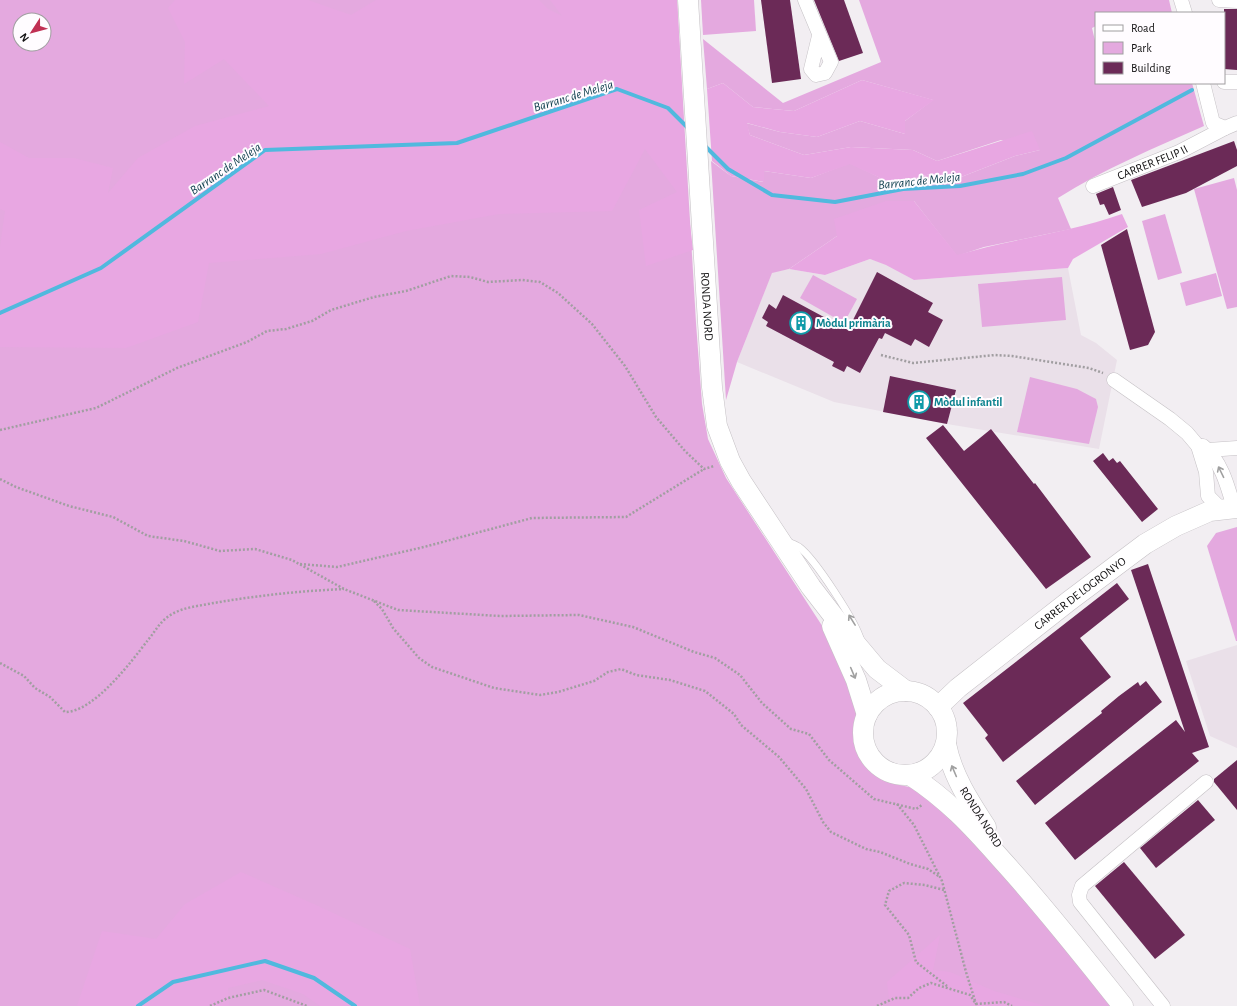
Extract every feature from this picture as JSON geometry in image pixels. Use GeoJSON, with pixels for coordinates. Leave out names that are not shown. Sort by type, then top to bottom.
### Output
{"type":"FeatureCollection","features":[{"type":"Feature","properties":{"kind":"main road","name":"RONDA NORD"},"geometry":{"type":"LineString","coordinates":[[688,0],[713,406],[717,426],[730,461],[741,481],[811,587],[877,669],[906,691]]}},
{"type":"Feature","properties":{"kind":"main road","name":"CARRER DE LOGRONYO"},"geometry":{"type":"LineString","coordinates":[[945,710],[958,688],[1145,544],[1197,516],[1225,505]]}},
{"type":"Feature","properties":{"kind":"main road","name":"RONDA NORD"},"geometry":{"type":"LineString","coordinates":[[811,587],[842,648],[856,680],[867,715]]}},
{"type":"Feature","properties":{"kind":"main road"},"geometry":{"type":"LineString","coordinates":[[906,691],[918,693],[945,710],[947,733],[951,738],[933,765],[922,772],[910,775],[897,775],[885,771],[875,763],[867,752],[863,740],[863,727],[867,715],[874,705],[883,697],[894,692],[906,691]]}},
{"type":"Feature","properties":{"kind":"main road","name":"RONDA NORD"},"geometry":{"type":"LineString","coordinates":[[951,738],[954,772],[971,804],[1026,887]]}},
{"type":"Feature","properties":{"kind":"main road","name":"RONDA NORD"},"geometry":{"type":"LineString","coordinates":[[910,775],[933,790],[960,813],[1026,887],[1123,1006]]}},
{"type":"Feature","properties":{"kind":"street"},"geometry":{"type":"LineString","coordinates":[[805,0],[819,36]]}},
{"type":"Feature","properties":{"kind":"street"},"geometry":{"type":"LineString","coordinates":[[1182,0],[1184,12]]}},
{"type":"Feature","properties":{"kind":"street"},"geometry":{"type":"LineString","coordinates":[[1219,0],[1237,1]]}},
{"type":"Feature","properties":{"kind":"street"},"geometry":{"type":"LineString","coordinates":[[1225,82],[1237,82]]}},
{"type":"Feature","properties":{"kind":"street"},"geometry":{"type":"LineString","coordinates":[[1203,84],[1213,132],[1210,137]]}},
{"type":"Feature","properties":{"kind":"street"},"geometry":{"type":"LineString","coordinates":[[1211,120],[1217,126],[1231,126]]}},
{"type":"Feature","properties":{"kind":"street","name":"CARRER FELIP II"},"geometry":{"type":"LineString","coordinates":[[1093,186],[1179,152],[1231,126]]}},
{"type":"Feature","properties":{"kind":"street"},"geometry":{"type":"LineString","coordinates":[[1114,380],[1170,419],[1203,448],[1222,471],[1225,505]]}},
{"type":"Feature","properties":{"kind":"street"},"geometry":{"type":"LineString","coordinates":[[1203,448],[1237,448]]}},
{"type":"Feature","properties":{"kind":"street"},"geometry":{"type":"LineString","coordinates":[[1203,448],[1206,472],[1225,505]]}},
{"type":"Feature","properties":{"kind":"street"},"geometry":{"type":"LineString","coordinates":[[1163,1006],[1080,902],[1079,895],[1082,886],[1206,782]]}},
{"type":"Feature","properties":{"kind":"lane"},"geometry":{"type":"LineString","coordinates":[[780,539],[799,547],[818,570],[857,628],[866,656]]}},
{"type":"Feature","properties":{"kind":"path"},"geometry":{"type":"LineString","coordinates":[[0,430],[96,408],[177,368],[247,342],[267,331],[286,329],[312,321],[332,310],[374,297],[406,290],[450,276],[470,277],[488,282],[522,280],[540,282],[558,293],[592,324],[625,366],[656,417],[685,451],[704,469]]}},
{"type":"Feature","properties":{"kind":"path"},"geometry":{"type":"LineString","coordinates":[[881,355],[913,363],[995,355],[1012,356],[1089,368],[1114,380]]}},
{"type":"Feature","properties":{"kind":"path"},"geometry":{"type":"LineString","coordinates":[[299,564],[337,566],[424,547],[532,518],[626,517],[704,469],[730,461]]}},
{"type":"Feature","properties":{"kind":"path"},"geometry":{"type":"LineString","coordinates":[[0,479],[16,487],[69,506],[113,517],[148,536],[184,541],[220,551],[255,549],[292,560],[344,589],[398,610],[500,616],[579,615],[633,627],[694,652],[716,658],[740,675],[762,703],[791,729],[809,734],[829,760],[874,799],[916,809],[933,797],[933,790]]}},
{"type":"Feature","properties":{"kind":"path"},"geometry":{"type":"LineString","coordinates":[[0,663],[24,676],[35,688],[50,697],[65,712],[72,712],[99,696],[110,686],[164,619],[182,609],[228,599],[280,593],[344,589]]}},
{"type":"Feature","properties":{"kind":"path"},"geometry":{"type":"LineString","coordinates":[[372,600],[382,609],[393,628],[419,658],[432,667],[494,688],[540,695],[558,692],[594,681],[608,672],[621,669],[636,674],[677,682],[705,691],[734,714],[742,724],[779,757],[806,789],[823,822],[831,832],[866,849],[880,852],[910,864],[928,869],[940,877]]}},
{"type":"Feature","properties":{"kind":"path"},"geometry":{"type":"LineString","coordinates":[[945,710],[951,738]]}},
{"type":"Feature","properties":{"kind":"path"},"geometry":{"type":"LineString","coordinates":[[897,804],[914,825],[940,877],[976,1004]]}},
{"type":"Feature","properties":{"kind":"path"},"geometry":{"type":"LineString","coordinates":[[944,890],[925,885],[904,883],[889,892],[885,905],[909,935],[916,962],[946,986],[959,993],[970,995],[976,1004]]}},
{"type":"Feature","properties":{"kind":"path"},"geometry":{"type":"LineString","coordinates":[[877,1006],[895,998],[908,998],[919,988],[931,983],[946,986]]}},
{"type":"Feature","properties":{"kind":"path"},"geometry":{"type":"LineString","coordinates":[[210,1006],[228,998],[264,990],[307,1006]]}},
{"type":"Feature","properties":{"kind":"path"},"geometry":{"type":"LineString","coordinates":[[976,1004],[1004,1002],[1012,1006]]}},
{"type":"Feature","properties":{"kind":"shaded area"},"geometry":{"type":"Polygon","coordinates":[[[175,0],[308,0],[351,15],[376,0],[539,0],[548,9],[562,16],[550,0],[677,0],[688,207],[693,250],[646,266],[639,210],[677,192],[645,149],[612,211],[499,214],[406,231],[321,254],[209,263],[198,322],[126,348],[0,347],[0,247],[5,211],[0,209],[0,142],[29,158],[74,158],[113,168],[108,193],[138,158],[195,126],[269,106],[224,59],[184,84],[185,42],[168,8],[175,0]]]}},
{"type":"Feature","properties":{"kind":"shaded area"},"geometry":{"type":"Polygon","coordinates":[[[862,80],[934,100],[905,121],[905,134],[860,121],[817,137],[780,132],[747,123],[750,135],[804,155],[851,147],[913,150],[937,161],[1032,131],[1040,150],[1015,156],[956,179],[931,174],[891,183],[850,164],[811,178],[764,171],[764,182],[731,176],[712,161],[707,89],[723,83],[753,107],[794,111],[862,80]]]}},
{"type":"Feature","properties":{"kind":"shaded area"},"geometry":{"type":"Polygon","coordinates":[[[886,201],[914,201],[957,255],[977,249],[1102,221],[1122,214],[1128,227],[1073,259],[1068,268],[914,280],[886,265],[870,259],[825,275],[789,269],[837,236],[834,219],[886,201]]]}},
{"type":"Feature","properties":{"kind":"shaded area"},"geometry":{"type":"Polygon","coordinates":[[[870,259],[886,264],[914,280],[1068,268],[1081,335],[1096,343],[1117,360],[1099,449],[947,424],[834,402],[737,362],[772,272],[789,269],[825,275],[870,259]]]}},
{"type":"Feature","properties":{"kind":"shaded area"},"geometry":{"type":"Polygon","coordinates":[[[1237,645],[1237,748],[1210,736],[1186,661],[1237,645]]]}},
{"type":"Feature","properties":{"kind":"shaded area"},"geometry":{"type":"Polygon","coordinates":[[[241,872],[410,949],[420,1006],[320,1006],[303,994],[262,980],[228,988],[229,1006],[77,1006],[102,931],[156,939],[185,904],[241,872]]]}},
{"type":"Feature","properties":{"kind":"shaded area"},"geometry":{"type":"Polygon","coordinates":[[[940,935],[933,970],[950,972],[994,991],[1045,1006],[890,1006],[887,982],[940,935]]]}},
{"type":"Feature","properties":{"kind":"green space"},"geometry":{"type":"Polygon","coordinates":[[[0,0],[677,0],[696,323],[702,404],[708,439],[726,478],[832,641],[857,710],[854,725],[854,745],[864,763],[878,776],[900,785],[918,789],[971,835],[1113,1006],[0,1006],[0,0]]]}},
{"type":"Feature","properties":{"kind":"green space"},"geometry":{"type":"Polygon","coordinates":[[[701,0],[754,0],[756,31],[703,35],[701,0]]]}},
{"type":"Feature","properties":{"kind":"green space"},"geometry":{"type":"Polygon","coordinates":[[[859,0],[1169,0],[1172,12],[1095,12],[1095,26],[1092,28],[1095,41],[1095,84],[1192,84],[1204,126],[1111,168],[1058,198],[1071,229],[984,247],[957,256],[914,201],[837,236],[789,269],[772,273],[737,362],[726,400],[711,161],[731,176],[763,182],[764,171],[811,178],[850,163],[891,183],[931,174],[956,179],[1015,156],[1040,150],[1001,140],[937,161],[913,150],[851,147],[804,155],[750,135],[746,123],[780,132],[817,137],[860,121],[905,134],[905,121],[933,100],[862,80],[794,111],[753,107],[723,83],[707,89],[703,39],[783,103],[881,62],[859,0]]]}},
{"type":"Feature","properties":{"kind":"green space"},"geometry":{"type":"Polygon","coordinates":[[[1234,178],[1237,190],[1237,307],[1227,309],[1194,189],[1234,178]]]}},
{"type":"Feature","properties":{"kind":"green space"},"geometry":{"type":"Polygon","coordinates":[[[1165,214],[1182,273],[1158,280],[1142,221],[1165,214]]]}},
{"type":"Feature","properties":{"kind":"green space"},"geometry":{"type":"Polygon","coordinates":[[[1216,273],[1222,296],[1186,306],[1180,283],[1216,273]]]}},
{"type":"Feature","properties":{"kind":"green space"},"geometry":{"type":"Polygon","coordinates":[[[813,275],[857,299],[844,323],[800,298],[813,275]]]}},
{"type":"Feature","properties":{"kind":"green space"},"geometry":{"type":"Polygon","coordinates":[[[1062,277],[1066,320],[982,327],[978,284],[1062,277]]]}},
{"type":"Feature","properties":{"kind":"green space"},"geometry":{"type":"Polygon","coordinates":[[[1030,377],[1077,389],[1096,399],[1098,407],[1089,444],[1017,432],[1030,377]]]}},
{"type":"Feature","properties":{"kind":"green space"},"geometry":{"type":"Polygon","coordinates":[[[1237,527],[1236,641],[1207,546],[1216,533],[1237,527]]]}},
{"type":"Feature","properties":{"kind":"building"},"geometry":{"type":"Polygon","coordinates":[[[761,0],[790,0],[801,79],[772,83],[761,0]]]}},
{"type":"Feature","properties":{"kind":"building"},"geometry":{"type":"Polygon","coordinates":[[[814,0],[844,0],[863,53],[839,61],[814,0]]]}},
{"type":"Feature","properties":{"kind":"building"},"geometry":{"type":"Polygon","coordinates":[[[1224,9],[1237,9],[1237,70],[1225,69],[1224,9]]]}},
{"type":"Feature","properties":{"kind":"building"},"geometry":{"type":"Polygon","coordinates":[[[1234,141],[1237,150],[1237,166],[1186,193],[1142,207],[1131,180],[1234,141]]]}},
{"type":"Feature","properties":{"kind":"building"},"geometry":{"type":"Polygon","coordinates":[[[1113,187],[1121,210],[1109,215],[1104,204],[1100,205],[1096,194],[1113,187]]]}},
{"type":"Feature","properties":{"kind":"building"},"geometry":{"type":"Polygon","coordinates":[[[1127,229],[1155,332],[1148,345],[1130,350],[1101,245],[1127,229]]]}},
{"type":"Feature","properties":{"kind":"building","name":"Mòdul primària"},"geometry":{"type":"Polygon","coordinates":[[[877,272],[933,303],[928,312],[943,320],[929,347],[915,339],[911,346],[885,333],[882,339],[879,338],[860,373],[847,366],[844,372],[832,366],[834,362],[766,326],[768,322],[762,318],[769,304],[776,309],[783,295],[848,330],[877,272]]]}},
{"type":"Feature","properties":{"kind":"building","name":"Mòdul infantil"},"geometry":{"type":"Polygon","coordinates":[[[890,376],[956,390],[947,424],[883,412],[890,376]]]}},
{"type":"Feature","properties":{"kind":"building"},"geometry":{"type":"Polygon","coordinates":[[[943,425],[964,451],[991,429],[1034,484],[1035,483],[1091,557],[1046,589],[926,438],[943,425]]]}},
{"type":"Feature","properties":{"kind":"building"},"geometry":{"type":"Polygon","coordinates":[[[1103,453],[1109,461],[1113,458],[1117,463],[1120,461],[1158,509],[1142,522],[1093,461],[1103,453]]]}},
{"type":"Feature","properties":{"kind":"building"},"geometry":{"type":"Polygon","coordinates":[[[1148,564],[1209,747],[1192,753],[1199,761],[1075,860],[1045,823],[1176,720],[1185,732],[1131,570],[1148,564]]]}},
{"type":"Feature","properties":{"kind":"building"},"geometry":{"type":"Polygon","coordinates":[[[1117,583],[1129,599],[1080,638],[1111,677],[1003,762],[985,738],[988,735],[963,703],[1117,583]]]}},
{"type":"Feature","properties":{"kind":"building"},"geometry":{"type":"Polygon","coordinates":[[[1146,681],[1162,702],[1035,805],[1016,781],[1102,713],[1101,711],[1119,696],[1138,682],[1140,686],[1146,681]]]}},
{"type":"Feature","properties":{"kind":"building"},"geometry":{"type":"Polygon","coordinates":[[[1237,760],[1237,810],[1214,782],[1214,779],[1237,760]]]}},
{"type":"Feature","properties":{"kind":"building"},"geometry":{"type":"Polygon","coordinates":[[[1198,800],[1215,820],[1156,868],[1140,848],[1198,800]]]}},
{"type":"Feature","properties":{"kind":"building"},"geometry":{"type":"Polygon","coordinates":[[[1124,862],[1185,935],[1155,959],[1095,886],[1124,862]]]}},
{"type":"Feature","properties":{"kind":"waterway","name":"Barranc de Meleja"},"geometry":{"type":"LineString","coordinates":[[0,313],[101,268],[265,150],[457,143],[617,89],[668,108],[689,129]]}},
{"type":"Feature","properties":{"kind":"waterway","name":"Barranc de Meleja"},"geometry":{"type":"LineString","coordinates":[[703,144],[728,169],[772,195],[835,202],[903,189],[960,186],[1023,174],[1066,158],[1192,90]]}},
{"type":"Feature","properties":{"kind":"waterway"},"geometry":{"type":"LineString","coordinates":[[138,1006],[173,982],[265,961],[314,978],[355,1006]]}},
{"type":"Feature","properties":{"kind":"place","name":"Mòdul primària"},"geometry":{"type":"Point","coordinates":[801,323]}},
{"type":"Feature","properties":{"kind":"place","name":"Mòdul infantil"},"geometry":{"type":"Point","coordinates":[919,402]}}]}
